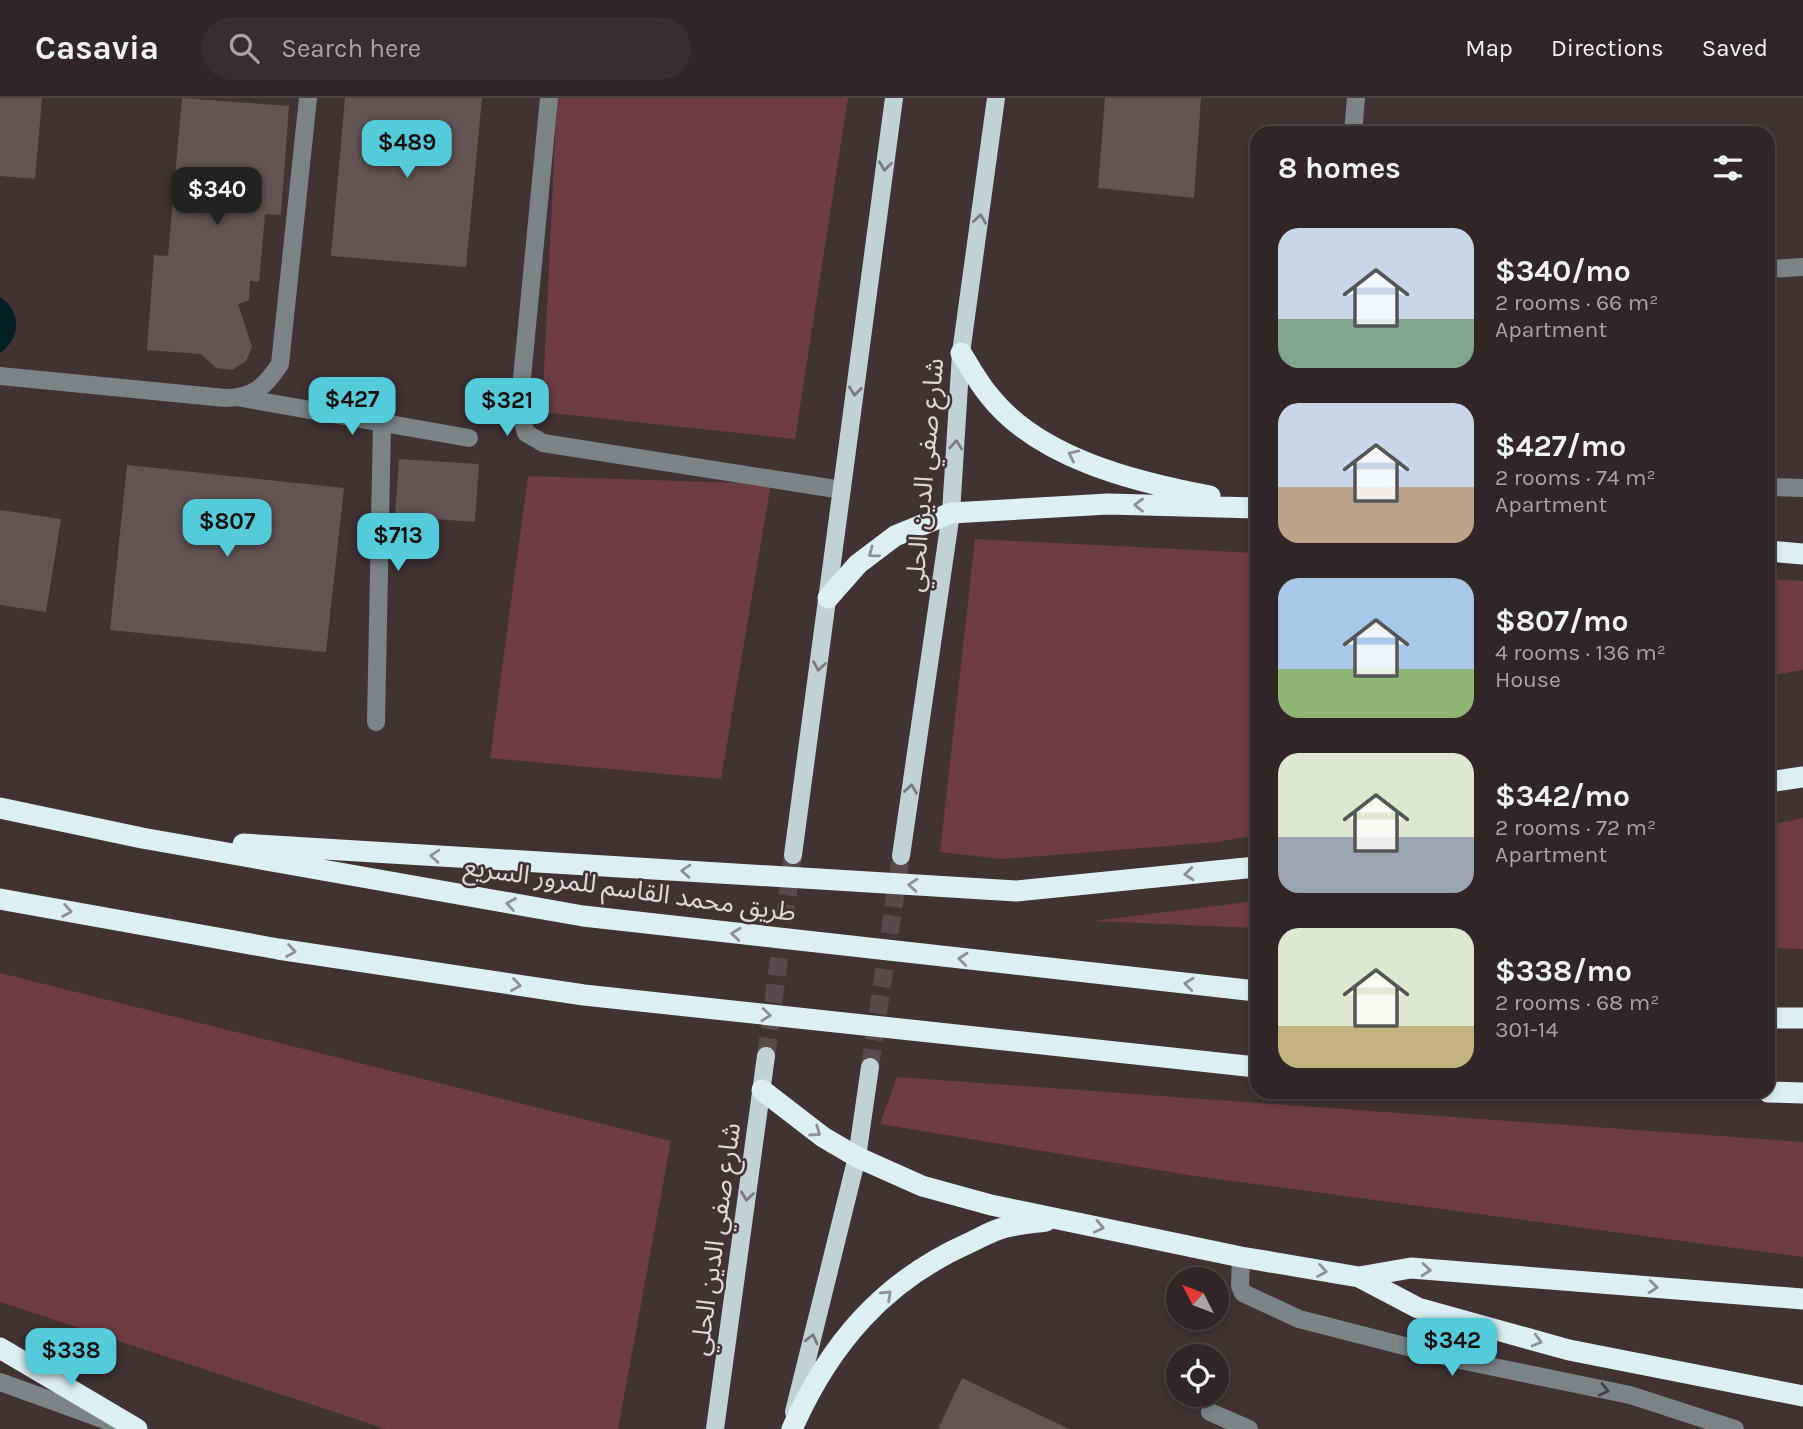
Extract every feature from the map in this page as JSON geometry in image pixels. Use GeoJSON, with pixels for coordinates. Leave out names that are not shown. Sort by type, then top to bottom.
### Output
{"type":"FeatureCollection","features":[{"type":"Feature","properties":{"kind":"highway"},"geometry":{"type":"LineString","coordinates":[[961,353],[988,395],[1021,428],[1070,454],[1140,483],[1250,506]]}},
{"type":"Feature","properties":{"kind":"highway"},"geometry":{"type":"LineString","coordinates":[[828,598],[858,564],[895,536],[951,513],[1108,504],[1250,507]]}},
{"type":"Feature","properties":{"kind":"highway"},"geometry":{"type":"LineString","coordinates":[[1775,552],[1803,554]]}},
{"type":"Feature","properties":{"kind":"highway"},"geometry":{"type":"LineString","coordinates":[[1775,781],[1803,777]]}},
{"type":"Feature","properties":{"kind":"highway","name":"طريق محمد القاسم للمرور السريع"},"geometry":{"type":"LineString","coordinates":[[0,808],[142,838],[583,916],[1250,990]]}},
{"type":"Feature","properties":{"kind":"highway"},"geometry":{"type":"LineString","coordinates":[[142,838],[1016,891],[1250,868]]}},
{"type":"Feature","properties":{"kind":"highway"},"geometry":{"type":"LineString","coordinates":[[0,900],[278,949],[584,995],[1250,1066]]}},
{"type":"Feature","properties":{"kind":"highway"},"geometry":{"type":"LineString","coordinates":[[1775,1018],[1803,1018]]}},
{"type":"Feature","properties":{"kind":"highway"},"geometry":{"type":"LineString","coordinates":[[762,1090],[813,1130],[857,1157],[922,1186],[991,1205],[1241,1257],[1359,1277],[1418,1308],[1569,1350],[1803,1396]]}},
{"type":"Feature","properties":{"kind":"highway"},"geometry":{"type":"LineString","coordinates":[[1775,1092],[1803,1093]]}},
{"type":"Feature","properties":{"kind":"highway"},"geometry":{"type":"LineString","coordinates":[[791,1429],[812,1384],[848,1333],[892,1289],[944,1254],[1001,1228],[1062,1219]]}},
{"type":"Feature","properties":{"kind":"highway"},"geometry":{"type":"LineString","coordinates":[[1359,1277],[1410,1268],[1803,1299]]}},
{"type":"Feature","properties":{"kind":"highway"},"geometry":{"type":"LineString","coordinates":[[0,1348],[137,1429]]}},
{"type":"Feature","properties":{"kind":"main road"},"geometry":{"type":"LineString","coordinates":[[793,855],[894,98]]}},
{"type":"Feature","properties":{"kind":"main road","name":"شارع صفي الدين الحلي"},"geometry":{"type":"LineString","coordinates":[[901,856],[951,513],[961,353],[996,98]]}},
{"type":"Feature","properties":{"kind":"main road","name":"شارع صفي الدين الحلي"},"geometry":{"type":"LineString","coordinates":[[715,1429],[766,1055]]}},
{"type":"Feature","properties":{"kind":"main road"},"geometry":{"type":"LineString","coordinates":[[791,1429],[857,1157],[870,1067]]}},
{"type":"Feature","properties":{"kind":"street"},"geometry":{"type":"LineString","coordinates":[[242,398],[265,387],[280,364],[308,98]]}},
{"type":"Feature","properties":{"kind":"street"},"geometry":{"type":"LineString","coordinates":[[549,98],[519,409],[526,432],[543,443],[842,489]]}},
{"type":"Feature","properties":{"kind":"street"},"geometry":{"type":"LineString","coordinates":[[1354,126],[1356,98]]}},
{"type":"Feature","properties":{"kind":"street"},"geometry":{"type":"LineString","coordinates":[[1775,269],[1803,267]]}},
{"type":"Feature","properties":{"kind":"street"},"geometry":{"type":"LineString","coordinates":[[0,376],[242,398],[469,438]]}},
{"type":"Feature","properties":{"kind":"street"},"geometry":{"type":"LineString","coordinates":[[376,722],[382,423]]}},
{"type":"Feature","properties":{"kind":"street"},"geometry":{"type":"LineString","coordinates":[[1775,487],[1803,488]]}},
{"type":"Feature","properties":{"kind":"street"},"geometry":{"type":"LineString","coordinates":[[1241,1257],[1240,1286],[1243,1293],[1299,1319],[1455,1359],[1630,1395],[1735,1429]]}},
{"type":"Feature","properties":{"kind":"street"},"geometry":{"type":"LineString","coordinates":[[0,1382],[129,1429]]}},
{"type":"Feature","properties":{"kind":"street"},"geometry":{"type":"LineString","coordinates":[[1210,1412],[1248,1429]]}},
{"type":"Feature","properties":{"kind":"shaded area"},"geometry":{"type":"Polygon","coordinates":[[[557,98],[848,98],[795,439],[542,412],[557,98]]]}},
{"type":"Feature","properties":{"kind":"shaded area"},"geometry":{"type":"Polygon","coordinates":[[[528,476],[771,484],[721,779],[490,758],[528,476]]]}},
{"type":"Feature","properties":{"kind":"shaded area"},"geometry":{"type":"Polygon","coordinates":[[[975,539],[1250,553],[1250,836],[1217,842],[1002,859],[940,852],[975,539]]]}},
{"type":"Feature","properties":{"kind":"shaded area"},"geometry":{"type":"Polygon","coordinates":[[[1775,579],[1803,581],[1803,670],[1775,675],[1775,579]]]}},
{"type":"Feature","properties":{"kind":"shaded area"},"geometry":{"type":"Polygon","coordinates":[[[1803,818],[1803,949],[1775,948],[1775,824],[1803,818]]]}},
{"type":"Feature","properties":{"kind":"shaded area"},"geometry":{"type":"Polygon","coordinates":[[[1250,902],[1250,928],[1093,921],[1250,902]]]}},
{"type":"Feature","properties":{"kind":"shaded area"},"geometry":{"type":"Polygon","coordinates":[[[0,973],[671,1141],[618,1429],[386,1429],[0,1302],[0,973]]]}},
{"type":"Feature","properties":{"kind":"shaded area"},"geometry":{"type":"Polygon","coordinates":[[[897,1077],[1803,1142],[1803,1257],[1194,1176],[880,1124],[897,1077]]]}},
{"type":"Feature","properties":{"kind":"water"},"geometry":{"type":"Polygon","coordinates":[[[0,297],[12,310],[16,325],[12,340],[0,353],[0,297]]]}},
{"type":"Feature","properties":{"kind":"building"},"geometry":{"type":"Polygon","coordinates":[[[0,98],[42,98],[35,179],[0,176],[0,98]]]}},
{"type":"Feature","properties":{"kind":"building"},"geometry":{"type":"Polygon","coordinates":[[[182,98],[289,106],[281,215],[265,214],[259,282],[250,281],[249,300],[238,304],[252,347],[246,361],[232,370],[216,368],[201,354],[147,350],[154,255],[168,256],[182,98]]]}},
{"type":"Feature","properties":{"kind":"building"},"geometry":{"type":"Polygon","coordinates":[[[345,98],[482,98],[466,267],[331,256],[345,98]]]}},
{"type":"Feature","properties":{"kind":"building"},"geometry":{"type":"Polygon","coordinates":[[[1105,98],[1201,98],[1194,198],[1098,188],[1105,98]]]}},
{"type":"Feature","properties":{"kind":"building"},"geometry":{"type":"Polygon","coordinates":[[[399,459],[479,464],[475,522],[395,516],[399,459]]]}},
{"type":"Feature","properties":{"kind":"building"},"geometry":{"type":"Polygon","coordinates":[[[127,465],[344,488],[326,652],[110,630],[127,465]]]}},
{"type":"Feature","properties":{"kind":"building"},"geometry":{"type":"Polygon","coordinates":[[[0,510],[61,519],[46,612],[0,605],[0,510]]]}},
{"type":"Feature","properties":{"kind":"building"},"geometry":{"type":"Polygon","coordinates":[[[962,1378],[1069,1429],[938,1429],[962,1378]]]}},
{"type":"Feature","properties":{"kind":"tunnel"},"geometry":{"type":"LineString","coordinates":[[766,1056],[793,855]]}},
{"type":"Feature","properties":{"kind":"tunnel"},"geometry":{"type":"LineString","coordinates":[[870,1067],[901,856]]}}]}
